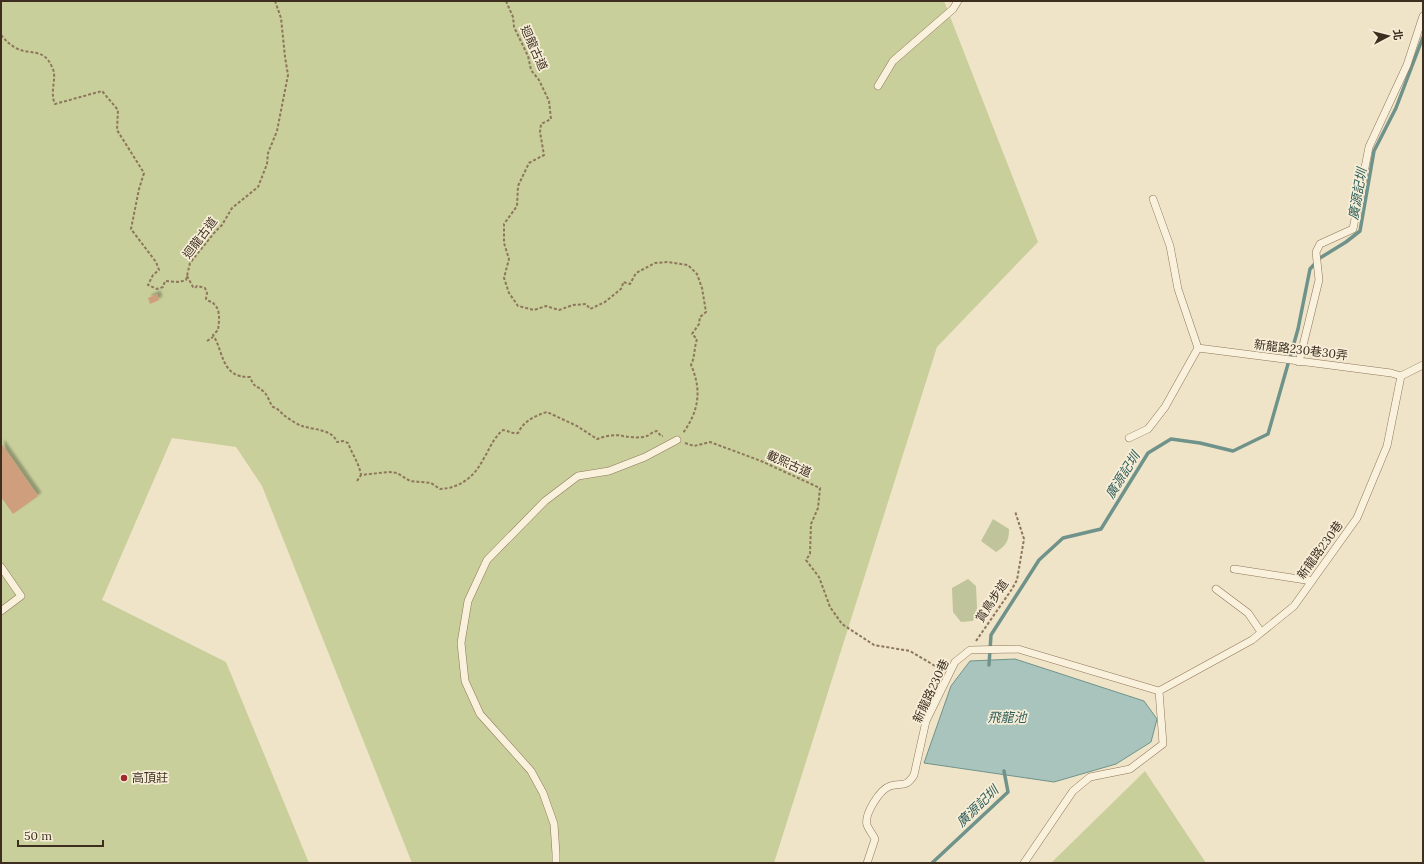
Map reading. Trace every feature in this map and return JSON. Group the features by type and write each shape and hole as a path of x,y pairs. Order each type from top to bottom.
{"lane":[{"path":"878,86 893,62 953,9 958,1"},
{"path":"1297,361 1319,280 1316,252 1320,244 1353,229 1369,147 1407,65 1423,16"},
{"path":"1129,438 1148,429 1165,407 1198,348 1178,289 1170,246 1153,199"},
{"name":"新龍路230巷30弄","path":"1198,348 1391,373 1401,376"},
{"path":"1401,376 1423,365"},
{"name":"新龍路230巷","path":"1159,692 1252,640 1294,606 1357,518 1387,446 1401,376"},
{"path":"556,863 554,824 543,793 531,771 480,714 465,681 461,643 468,601 487,560 545,501 578,476 609,471 645,457 677,440"},
{"path":"1,567 21,596 1,610"},
{"path":"1234,569 1312,581"},
{"path":"1216,589 1248,613 1261,632"},
{"path":"970,650 1018,649 1159,692 1163,744 1130,770 1090,777 1072,791 1024,863"},
{"name":"新龍路230巷","path":"867,863 875,839 867,825 874,799 882,790 891,786 903,785 910,782 914,775 926,721 954,662 970,650"}],"path":[{"name":"迴龍古道","path":"1,35 8,43 19,50 34,52 45,57 53,68 54,83 51,97 55,104 102,90 118,110 117,130 144,173 139,189 131,229 156,262 159,270 153,276 148,285 157,289 163,287 165,281 179,282 186,280 190,263 222,225 232,208 258,186 267,164 268,153 277,131 288,75 281,18 275,1"},
{"name":"迴龍古道","path":"506,1 513,17 514,27 528,56 532,70 539,80 548,101 551,119 541,124 540,132 544,154 529,163 518,186 517,206 504,224 504,243 509,259 504,278 509,293 518,306 534,310 546,306 558,310 586,304 590,309 606,302 622,288 623,282 630,284 636,273 655,263 667,262 688,265 697,274 706,312 700,317 699,324 692,334 697,339 691,366 697,382 696,408 690,423 677,440"},
{"path":"187,276 193,287 195,288 197,286 205,288 207,293 206,298 208,301 214,303 219,310 218,330 213,337 207,341"},
{"path":"213,337 216,339 215,342 223,362 227,367 242,378 250,377 255,387 263,390 267,395 273,407 301,426 315,428 335,437 337,442 344,441 348,443 360,469 361,475 357,482"},
{"path":"361,475 389,472 397,473 410,481 431,484 440,489 455,486 466,482 480,465 492,442 500,432 503,430 510,431 513,434 518,434 520,429 529,420 536,415 546,412 577,426 597,439 622,436 645,438 652,432 657,432 661,436 677,440"},
{"name":"載熙古道","path":"677,440 694,446 710,442 761,461 820,488 818,508 811,524 810,554 806,560 819,577 830,607 842,624 874,645 910,650 949,674"},
{"name":"賞鳥步道","path":"970,650 1012,589 1016,580 1024,538 1015,511"}],"green space":[{"path":"1,1 944,1 1038,242 937,347 774,863 412,863 262,486 236,447 172,438 102,600 226,662 309,863 1,863"},
{"path":"993,519 1009,529 1006,543 996,552 981,541"},
{"path":"968,579 976,586 977,608 973,621 961,622 953,612 952,588"},
{"path":"1145,771 1206,863 1051,863"}],"water":[{"name":"飛龍池","path":"1015,659 1144,701 1157,719 1151,742 1116,764 1054,782 924,763 951,686 970,661"}],"building":[{"path":"157,294 159,300 150,304 148,298"},
{"path":"1,443 38,496 13,514 1,497"}],"waterway":[{"name":"廣源記圳","path":"989,665 991,635 1039,560 1063,538 1101,529 1148,453 1171,439 1200,443 1233,451 1268,434 1298,329 1310,269 1320,258 1346,242 1360,231 1374,151 1396,108 1423,37"},
{"name":"廣源記圳","path":"932,863 1008,792 1004,771"}],"place":[{"name":"高頂莊","path":"124,778"}]}
